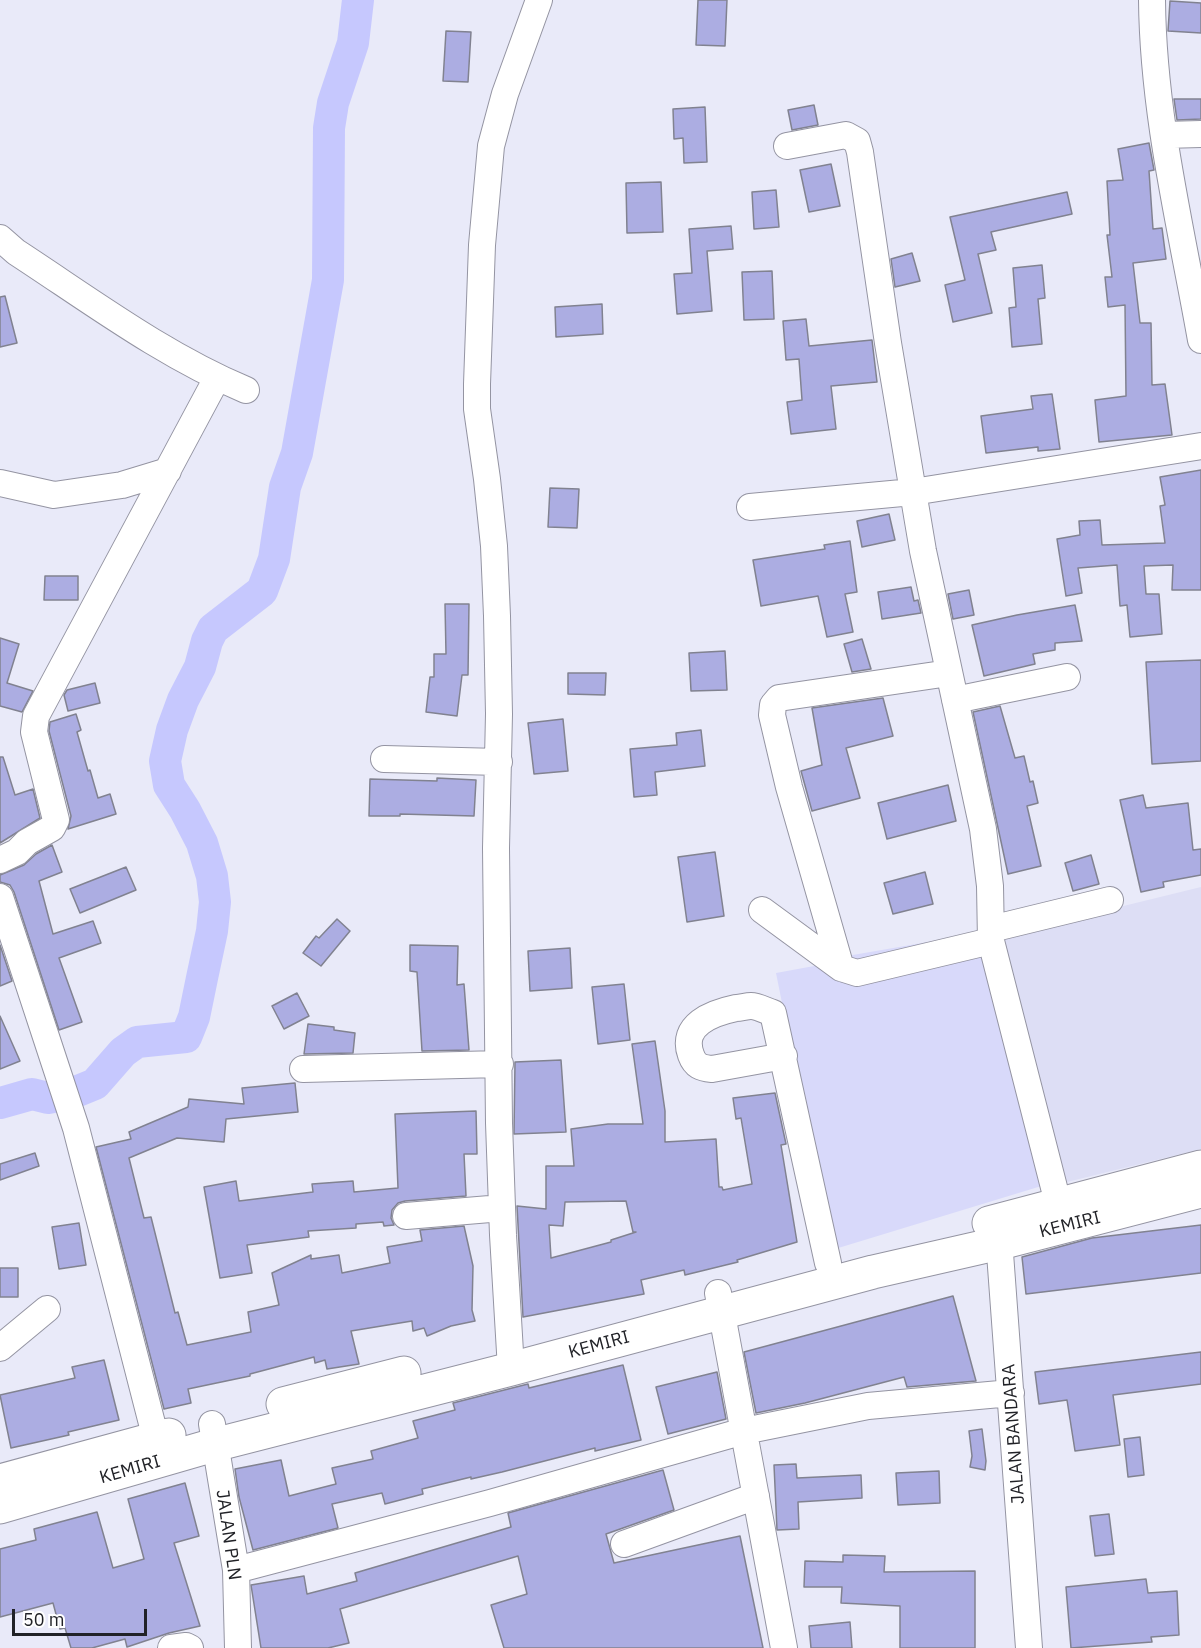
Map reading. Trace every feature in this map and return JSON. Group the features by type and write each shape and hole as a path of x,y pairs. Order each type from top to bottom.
{"highway":[{"name":"KEMIRI","path":"0,1507 213,1434 720,1303 873,1272 999,1232 1058,1203 1201,1167"},
{"name":"KEMIRI","path":"720,1303 828,1263 999,1232 1201,1191"},
{"name":"KEMIRI","path":"0,1480 156,1439 213,1434"}],"street":[{"path":"510,1359 502,1208 496,848 499,714 494,546 477,409 482,245 491,147 505,94 539,0"},
{"path":"1152,0 1155,69 1164,135 1191,233 1201,340"},
{"path":"1164,135 1201,134"},
{"path":"787,146 846,135 857,141 860,152 888,343 923,551 983,829 990,886 991,935 1058,1203"},
{"path":"0,238 16,252 119,321 217,378 246,390"},
{"path":"0,860 17,852 27,842 54,825 56,820 34,732 36,716 217,378"},
{"path":"750,507 913,492 1201,446"},
{"path":"0,483 54,495 122,484 168,471"},
{"path":"841,968 789,787 772,715 773,705 779,698 949,673"},
{"path":"955,700 1067,677"},
{"path":"384,759 498,762"},
{"path":"762,910 841,968 857,973 1110,900"},
{"path":"3,913 76,1128 156,1439"},
{"path":"784,1056 828,1263"},
{"path":"303,1069 500,1064"},
{"path":"406,1216 502,1208"},
{"name":"JALAN BANDARA","path":"999,1232 1029,1648"},
{"path":"720,1303 784,1648"},
{"path":"0,1348 47,1310"},
{"path":"236,1570 479,1506 744,1431 868,1406 1011,1393"},
{"name":"JALAN PLN","path":"213,1434 236,1570 238,1648"},
{"path":"624,1544 756,1496"},
{"path":"171,1648 186,1646 190,1648"}],"shaded area":[{"path":"1201,887 1201,1149 1063,1183 1001,936"},
{"path":"980,933 1048,1184 835,1249 814,1162 776,973 836,962 847,956"}],"building":[{"path":"698,0 727,0 725,46 696,45"},
{"path":"1170,1 1201,3 1201,33 1168,31"},
{"path":"446,31 471,32 468,82 443,81"},
{"path":"1174,99 1201,99 1201,119 1177,120"},
{"path":"814,105 818,125 792,130 788,110"},
{"path":"705,107 707,162 684,163 683,138 674,139 673,109"},
{"path":"1149,143 1154,170 1149,171 1153,229 1162,228 1166,259 1133,263 1140,323 1151,323 1152,385 1165,384 1172,435 1099,442 1095,400 1126,396 1125,305 1108,307 1105,277 1112,277 1107,235 1110,235 1107,181 1123,180 1118,149"},
{"path":"831,164 840,206 809,212 800,170"},
{"path":"661,182 663,232 627,233 626,183"},
{"path":"776,190 779,227 754,229 752,192"},
{"path":"1067,192 1072,214 991,232 996,250 978,254 992,313 953,322 945,285 965,280 950,217"},
{"path":"731,226 733,249 707,251 712,311 677,314 674,274 692,273 689,229"},
{"path":"912,253 920,281 895,287 891,259"},
{"path":"1042,265 1045,298 1038,299 1042,344 1012,347 1009,308 1016,307 1013,268"},
{"path":"772,271 774,319 744,320 742,272"},
{"path":"5,296 17,343 0,347 0,297"},
{"path":"602,304 603,334 556,337 555,307"},
{"path":"806,319 809,346 872,340 877,382 831,386 836,429 791,434 787,402 802,400 799,359 786,360 783,321"},
{"path":"1052,394 1060,449 1038,451 1038,447 986,453 981,416 1033,409 1031,396"},
{"path":"1201,470 1201,590 1172,590 1173,565 1144,566 1146,594 1159,594 1162,634 1130,637 1127,605 1120,606 1117,565 1078,568 1082,593 1066,596 1057,539 1080,535 1079,521 1100,520 1102,545 1165,543 1160,506 1165,505 1160,477"},
{"path":"550,488 579,489 577,528 548,527"},
{"path":"889,514 895,540 862,547 857,521"},
{"path":"850,541 857,592 845,594 853,632 827,637 818,596 761,606 753,560 825,549 824,545"},
{"path":"45,576 78,576 78,600 44,600"},
{"path":"911,587 914,601 918,600 921,613 882,619 878,592"},
{"path":"969,590 974,615 953,619 948,594"},
{"path":"445,604 469,604 468,675 462,675 457,716 426,712 430,677 434,677 434,654 446,654"},
{"path":"1075,605 1082,641 1055,643 1055,650 1033,654 1035,664 984,676 972,625"},
{"path":"0,638 19,644 7,683 33,691 22,712 0,706"},
{"path":"862,639 871,669 852,672 844,644"},
{"path":"725,651 727,690 691,691 689,653"},
{"path":"1201,660 1201,761 1152,764 1146,662"},
{"path":"568,673 606,673 605,695 568,694"},
{"path":"95,683 100,703 68,711 64,695 67,690"},
{"path":"883,698 893,736 846,748 860,798 812,811 801,771 822,765 812,708"},
{"path":"1000,706 1015,758 1024,756 1030,782 1033,781 1038,803 1027,806 1041,866 1008,874 973,712"},
{"path":"76,714 81,730 77,732 98,798 110,794 116,814 68,829 71,816 49,731 50,722"},
{"path":"563,719 568,771 534,774 528,723"},
{"path":"701,730 705,766 655,772 657,795 634,797 630,749 677,745 676,733"},
{"path":"0,757 3,757 15,795 33,789 40,818 0,843"},
{"path":"437,778 476,780 474,816 400,814 400,816 369,816 370,779 437,781"},
{"path":"948,785 956,821 887,839 878,803"},
{"path":"1143,795 1146,808 1188,803 1193,850 1201,849 1201,875 1163,882 1164,887 1141,892 1120,800"},
{"path":"52,845 62,872 39,881 53,934 93,921 101,943 59,958 82,1022 59,1030 14,892 10,885 0,882 0,875 24,865 36,854"},
{"path":"715,852 724,916 687,922 678,857"},
{"path":"1091,855 1099,884 1073,891 1065,863"},
{"path":"126,867 136,890 80,913 70,889"},
{"path":"925,872 933,904 893,914 884,883"},
{"path":"337,919 350,931 321,966 303,953 316,936 319,938"},
{"path":"0,945 12,981 0,986"},
{"path":"410,945 458,946 457,985 464,984 469,1050 422,1051 417,972 410,971"},
{"path":"570,948 572,988 530,991 528,951"},
{"path":"624,984 630,1040 598,1044 592,987"},
{"path":"297,993 309,1016 284,1029 272,1006"},
{"path":"0,1016 20,1061 0,1069"},
{"path":"308,1024 334,1027 334,1030 355,1033 353,1053 304,1054"},
{"path":"655,1041 665,1111 665,1142 716,1139 719,1187 723,1190 752,1184 741,1118 736,1119 733,1098 775,1093 786,1144 781,1145 797,1242 737,1260 738,1262 685,1275 684,1270 641,1280 644,1294 523,1317 517,1206 546,1209 546,1166 574,1166 571,1129 608,1124 643,1124 632,1044","holes":["626,1201 633,1232 636,1232 611,1240 611,1242 551,1258 549,1225 563,1226 565,1202"]},
{"path":"561,1060 566,1132 514,1134 515,1062"},
{"path":"295,1083 298,1112 226,1119 224,1142 177,1138 129,1158 144,1218 151,1217 175,1313 178,1312 187,1345 251,1332 248,1312 279,1305 272,1273 311,1255 311,1259 339,1255 342,1273 390,1263 387,1247 422,1241 420,1230 464,1226 473,1266 472,1310 475,1321 451,1326 427,1336 424,1328 413,1331 412,1321 351,1331 359,1364 327,1369 325,1360 315,1363 314,1357 250,1374 250,1376 188,1389 191,1403 164,1409 96,1147 131,1139 129,1132 188,1107 189,1099 244,1104 242,1088"},
{"path":"476,1111 477,1154 464,1154 466,1196 398,1203 392,1210 391,1218 394,1225 384,1226 383,1222 356,1224 356,1228 308,1231 309,1237 247,1245 252,1273 220,1278 204,1187 236,1181 239,1201 313,1192 312,1184 353,1181 354,1192 398,1188 395,1114"},
{"path":"35,1153 39,1166 0,1180 0,1164"},
{"path":"79,1223 86,1265 59,1269 52,1227"},
{"path":"1201,1225 1201,1273 1026,1294 1022,1257 1092,1238"},
{"path":"0,1268 18,1268 18,1297 0,1297"},
{"path":"953,1296 976,1381 907,1387 904,1377 805,1403 756,1413 744,1352"},
{"path":"1201,1352 1201,1384 1113,1395 1120,1445 1075,1451 1067,1400 1039,1404 1035,1372"},
{"path":"104,1360 119,1420 68,1432 69,1435 11,1448 0,1395 75,1378 72,1367"},
{"path":"623,1365 641,1440 595,1451 595,1448 502,1472 422,1489 423,1494 385,1504 382,1493 332,1504 338,1528 253,1550 239,1497 235,1469 281,1460 289,1496 336,1484 332,1468 373,1459 371,1451 418,1438 413,1421 455,1410 453,1403 528,1384 529,1388"},
{"path":"717,1372 726,1419 668,1434 656,1387"},
{"path":"982,1429 985,1470 970,1467 972,1456 969,1431"},
{"path":"1140,1437 1144,1475 1128,1477 1124,1439"},
{"path":"796,1464 797,1478 861,1475 862,1498 798,1502 799,1529 777,1530 774,1465"},
{"path":"663,1470 674,1510 606,1534 614,1563 740,1536 763,1648 504,1648 491,1605 527,1594 518,1556 340,1609 349,1643 328,1648 261,1648 251,1585 304,1576 307,1594 357,1581 355,1573 511,1527 508,1513"},
{"path":"939,1471 940,1503 898,1505 896,1473"},
{"path":"185,1483 199,1536 174,1543 200,1626 169,1633 127,1647 125,1639 92,1648 71,1648 65,1628 60,1629 53,1603 0,1617 0,1549 36,1540 34,1529 97,1512 113,1568 144,1559 128,1499"},
{"path":"1109,1514 1114,1554 1095,1556 1090,1516"},
{"path":"843,1555 885,1556 884,1572 975,1571 975,1648 900,1648 900,1606 841,1603 842,1587 804,1587 805,1561 843,1562"},
{"path":"1146,1579 1148,1593 1177,1591 1179,1635 1151,1637 1152,1642 1071,1648 1066,1587"},
{"path":"850,1622 852,1648 811,1648 809,1626"}],"waterway":[{"path":"0,1103 32,1094 48,1098 73,1093 95,1084 123,1052 137,1042 186,1037 194,1017 212,931 215,902 212,876 202,843 169,785 165,761 172,730 183,700 200,667 213,629 262,591 274,559 285,487 297,453 328,280 329,128 333,103 353,43 358,0"}]}
